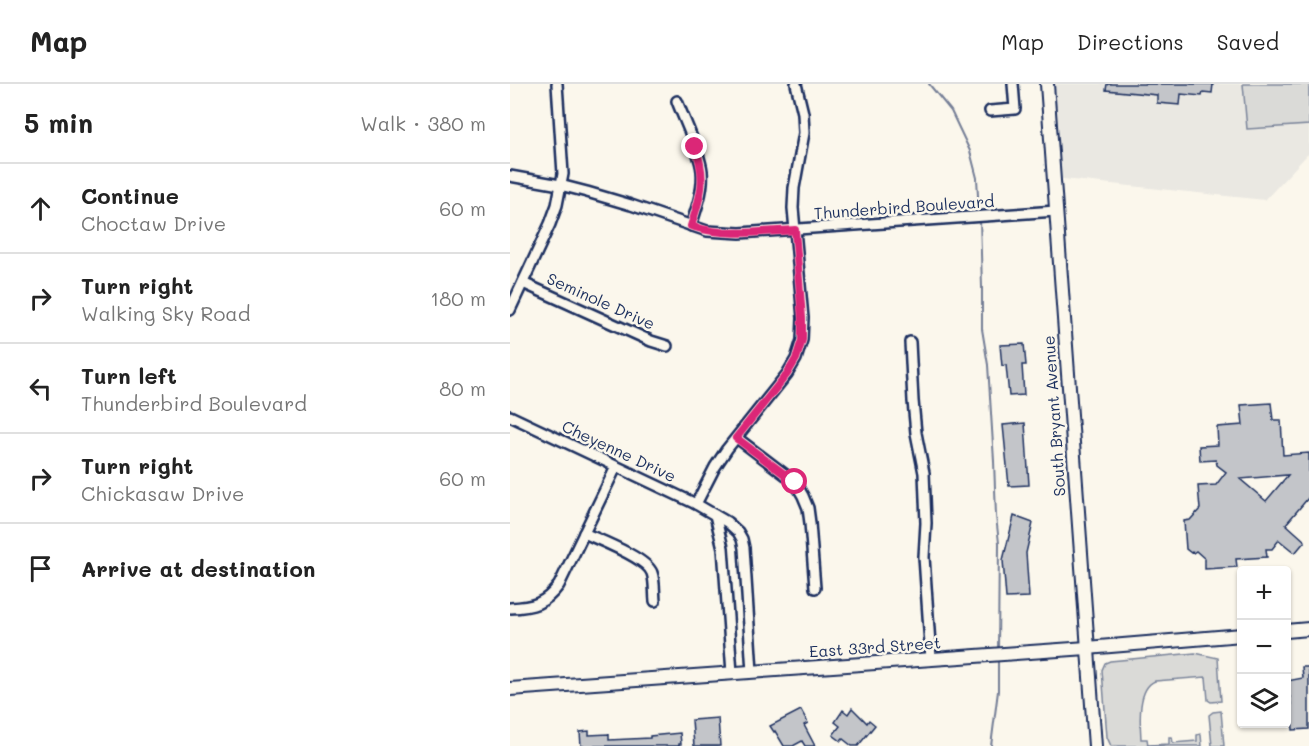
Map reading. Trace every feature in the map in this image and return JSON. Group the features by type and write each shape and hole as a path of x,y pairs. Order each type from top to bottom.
{"street":[{"path":"510,310 557,205 563,174 557,84"},
{"path":"696,504 727,449 787,374 796,359 802,340 793,208 794,188 804,133 803,113 796,84"},
{"path":"990,111 1015,110 1013,84"},
{"name":"South Bryant Avenue","path":"1047,84 1095,746"},
{"path":"677,101 702,170 700,192 691,226"},
{"name":"Thunderbird Boulevard","path":"510,176 560,185 631,205 707,231 721,233 795,230 1056,211"},
{"name":"Seminole Drive","path":"523,283 651,341 667,346"},
{"path":"910,342 916,433 924,473 926,523 924,557 932,659"},
{"name":"Cheyenne Drive","path":"510,416 696,504 733,526 742,539 752,672"},
{"path":"736,438 795,482 803,496 809,515 815,588"},
{"path":"510,608 536,605 549,597 559,585 616,467"},
{"path":"715,515 723,548 732,673"},
{"path":"584,533 634,556 648,566 652,572 655,601"},
{"path":"1291,631 1309,629"},
{"name":"East 33rd Street","path":"510,689 1237,635"}],"shaded area":[{"path":"1047,84 1309,84 1309,154 1265,200 1054,178"},
{"path":"1243,84 1309,84 1309,125 1247,129"},
{"path":"1195,653 1218,658 1221,701 1208,700 1206,677 1155,681 1149,685 1142,698 1141,739 1147,739 1148,745 1169,744 1169,737 1172,737 1173,743 1197,741 1197,735 1200,734 1202,746 1111,746 1107,737 1102,670 1105,663"},
{"path":"1221,711 1224,746 1212,746 1209,715"}],"building":[{"path":"1107,84 1213,84 1212,93 1203,92 1202,96 1181,94 1180,105 1157,103 1157,95 1106,90"},
{"path":"1024,344 1026,365 1022,365 1024,395 1009,396 1006,365 1002,366 1000,345"},
{"path":"1271,403 1273,420 1281,420 1283,455 1309,453 1309,497 1286,524 1305,541 1295,553 1279,540 1272,549 1266,549 1267,557 1236,559 1237,567 1205,569 1205,559 1196,551 1191,553 1186,549 1184,521 1190,520 1200,509 1198,486 1216,485 1226,472 1217,465 1216,460 1200,461 1199,446 1218,445 1217,427 1243,425 1241,405","holes":["1288,475 1266,501 1240,479"]},
{"path":"1025,423 1029,485 1009,486 1003,425"},
{"path":"1014,516 1033,523 1026,553 1029,597 1006,598 1003,560"},
{"path":"1302,667 1309,667 1309,729 1293,730 1291,680 1303,678"},
{"path":"852,708 867,723 869,720 875,725 858,746 852,746 833,735 840,726 835,722 843,710 848,714"},
{"path":"801,710 808,723 804,725 815,746 805,746 802,741 793,746 784,746 770,726"},
{"path":"718,718 720,746 694,746 692,720"},
{"path":"589,731 589,735 609,734 609,740 650,738 650,736 680,733 681,744 679,746 581,746 580,732"}],"waterway":[{"path":"929,84 951,111 970,151 977,178 979,214"},
{"path":"980,219 982,329 988,365 999,543 998,651"},
{"path":"991,746 998,691 998,659"}],"route":[{"path":"695,147 702,170 702,182 691,226 721,233 795,230 802,340 796,359 787,374 736,438 795,482"}]}
